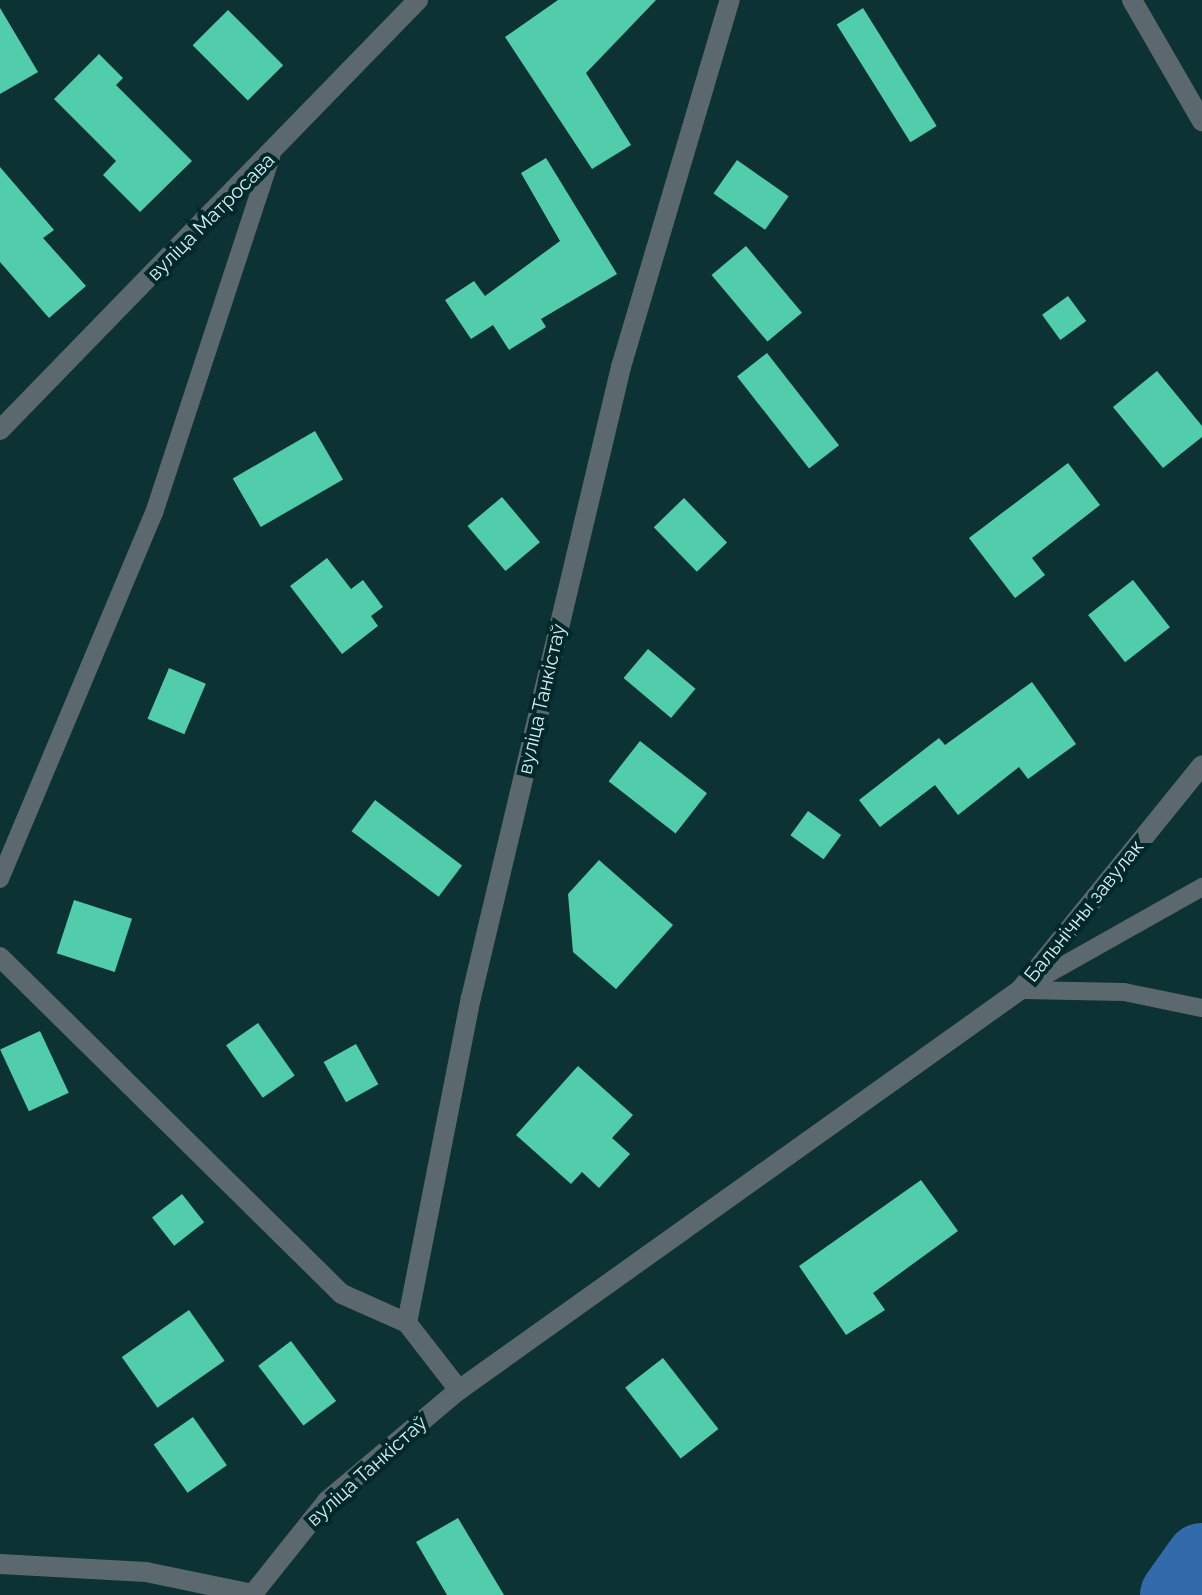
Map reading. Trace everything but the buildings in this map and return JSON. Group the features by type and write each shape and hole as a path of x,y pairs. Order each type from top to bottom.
{"street":[{"name":"вуліца Матросава","path":"0,430 271,157 418,0"},
{"name":"вуліца Танкістаў","path":"407,1323 471,998 621,367 730,0"},
{"path":"1132,0 1202,121"},
{"name":"Бальнічны завулак","path":"1020,990 1202,765"},
{"path":"0,957 342,1294 407,1323 459,1390"},
{"name":"вуліца Танкістаў","path":"252,1594 327,1501 459,1390 1020,990"},
{"path":"0,1564 146,1572 252,1594"}],"lane":[{"path":"0,879 154,513 271,157"},
{"path":"1020,990 1202,887"},
{"name":"Бальнічны завулак","path":"1020,990 1124,992 1202,1008"}],"waterway":[{"path":"1177,1595 1202,1560"}]}
